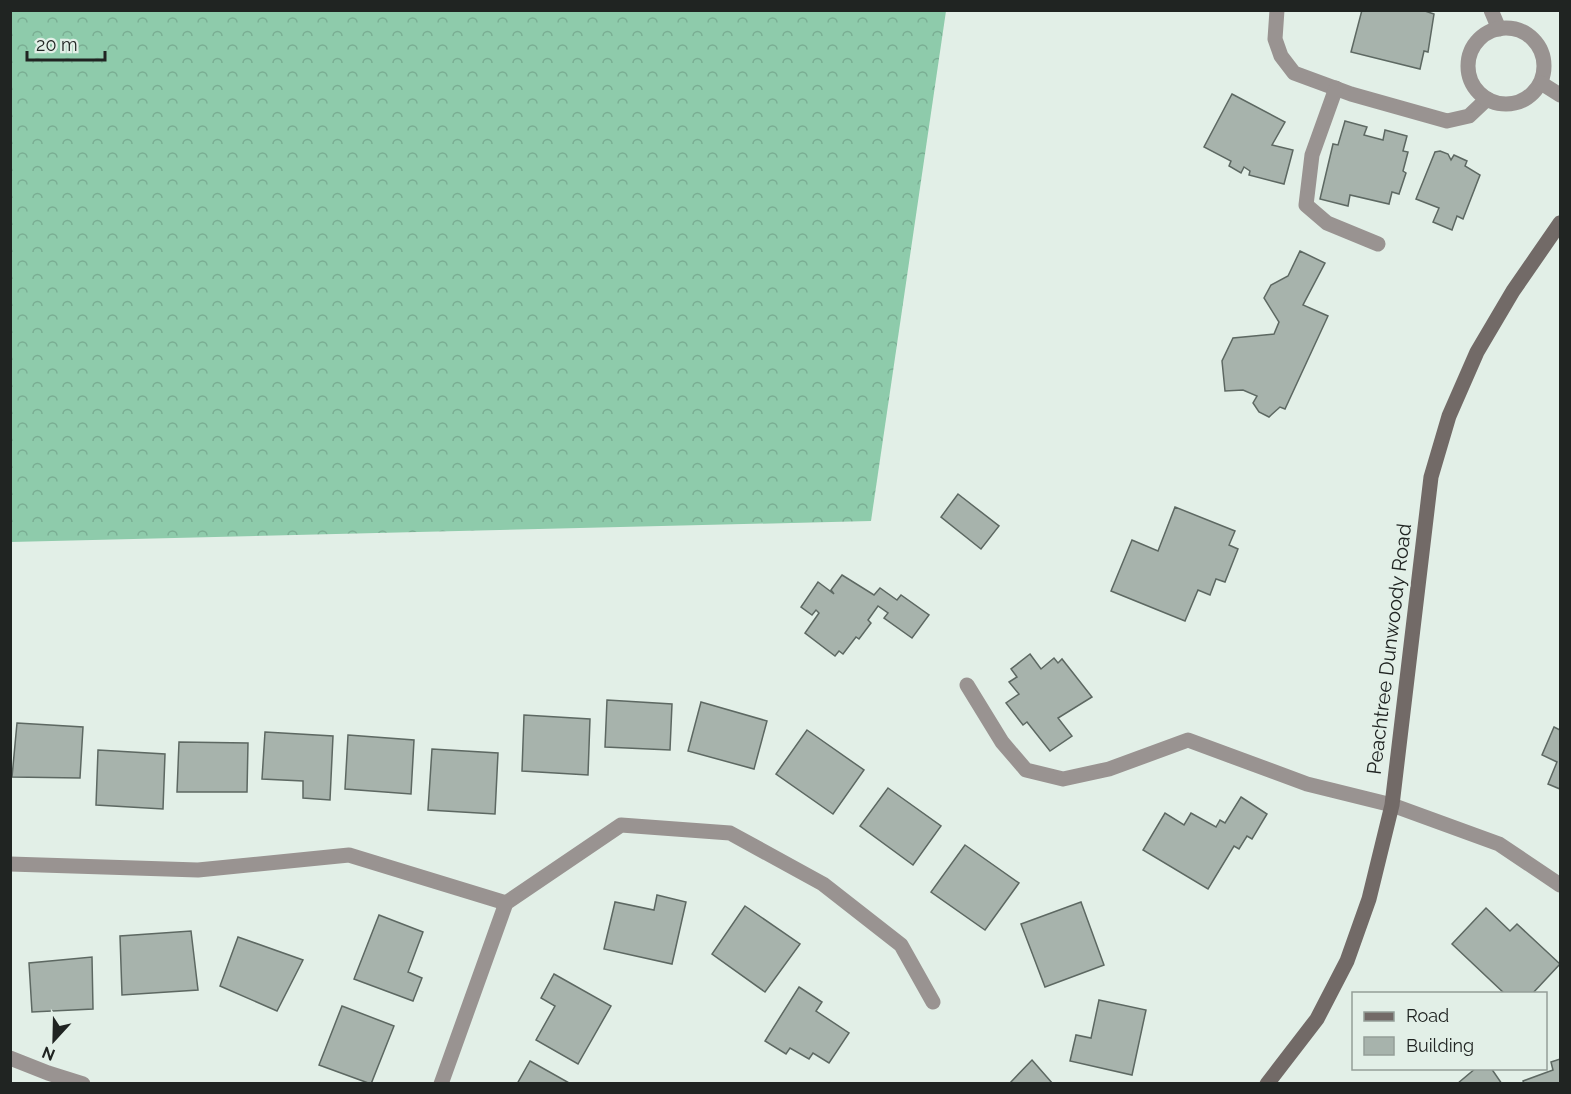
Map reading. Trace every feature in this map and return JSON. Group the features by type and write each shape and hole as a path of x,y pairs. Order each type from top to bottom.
{"main road":[{"name":"Peachtree Dunwoody Road","path":"1267,1083 1317,1019 1347,961 1369,899 1392,805 1431,477 1446,427 1477,352 1513,291 1560,223"}],"street":[{"path":"1277,10 1275,39 1281,56 1293,73 1447,121 1469,116 1487,99"},
{"path":"1491,10 1499,29"},
{"path":"1509,28 1523,32 1530,36 1541,49 1545,64 1541,83 1530,97 1518,103 1508,105 1487,99 1472,84 1467,68 1469,56 1478,40 1487,32 1509,28"},
{"path":"1541,83 1560,95"},
{"path":"1336,88 1312,155 1306,205 1327,223 1378,244"},
{"path":"967,685 1002,742 1026,770 1063,779 1109,769 1188,740 1307,784 1392,805 1498,844 1560,885"},
{"path":"441,1083 506,903 621,825 729,833 823,884 901,945 933,1002"},
{"path":"10,864 198,870 349,855 506,903"},
{"path":"10,1058 83,1083"}],"green space":[{"path":"10,11 946,11 871,521 11,542"}],"building":[{"path":"1362,10 1422,10 1434,14 1428,52 1424,51 1420,69 1351,52"},
{"path":"1232,94 1285,122 1272,145 1293,150 1284,184 1249,175 1250,171 1244,167 1241,173 1229,166 1231,161 1204,147"},
{"path":"1345,121 1367,127 1364,135 1383,140 1385,130 1407,136 1403,151 1408,152 1403,171 1406,173 1399,194 1392,192 1389,204 1350,195 1348,206 1320,199 1333,144 1338,145"},
{"path":"1435,152 1448,154 1451,160 1454,155 1467,161 1465,166 1480,175 1463,219 1457,216 1452,230 1433,222 1439,208 1416,199"},
{"path":"1300,251 1325,263 1303,305 1328,316 1285,409 1280,407 1269,417 1259,412 1253,403 1257,396 1243,390 1225,391 1222,361 1233,338 1274,334 1279,322 1264,298 1271,285 1288,276"},
{"path":"958,494 999,526 981,549 941,517"},
{"path":"1175,507 1235,531 1229,545 1238,549 1225,582 1216,579 1210,595 1198,590 1185,621 1111,591 1132,540 1158,551"},
{"path":"842,575 874,595 880,588 897,600 901,595 929,615 912,638 884,618 888,613 878,606 868,620 871,623 859,639 856,637 843,654 839,651 835,656 805,633 819,613 816,610 812,615 801,607 818,582 834,594 831,590"},
{"path":"1030,654 1041,669 1054,658 1058,663 1062,659 1092,697 1058,718 1072,736 1050,751 1027,722 1023,725 1006,703 1019,694 1009,682 1017,677 1011,669"},
{"path":"607,700 672,704 670,750 605,747"},
{"path":"701,702 767,721 754,769 688,751"},
{"path":"524,715 590,719 588,775 522,771"},
{"path":"17,723 83,727 80,778 12,777"},
{"path":"1554,727 1560,730 1560,789 1548,784 1557,762 1542,755"},
{"path":"807,730 864,770 833,814 776,774"},
{"path":"265,732 333,736 330,800 303,798 303,781 262,779"},
{"path":"348,735 414,740 411,794 345,789"},
{"path":"179,742 248,743 247,792 177,792"},
{"path":"432,749 498,753 495,814 428,810"},
{"path":"98,750 165,754 163,809 96,805"},
{"path":"888,788 941,826 913,865 860,826"},
{"path":"1241,797 1267,814 1252,839 1247,836 1239,849 1234,846 1208,889 1143,850 1165,813 1184,825 1191,813 1216,827 1220,820 1225,823"},
{"path":"965,845 1019,883 985,930 931,892"},
{"path":"657,895 686,902 672,964 604,949 615,902 654,910"},
{"path":"1081,902 1104,965 1045,987 1021,924"},
{"path":"745,906 800,944 765,992 712,954"},
{"path":"1486,908 1510,931 1517,924 1560,964 1534,992 1503,992 1452,944"},
{"path":"379,915 423,932 408,972 422,978 413,1001 354,979"},
{"path":"191,931 198,990 122,995 120,936"},
{"path":"238,937 303,960 277,1011 220,986"},
{"path":"92,957 93,1009 32,1012 29,963"},
{"path":"554,974 611,1006 578,1064 536,1040 555,1006 541,998"},
{"path":"799,987 822,1002 816,1011 849,1033 829,1063 813,1053 809,1059 790,1048 786,1054 765,1041"},
{"path":"1099,1000 1146,1010 1132,1075 1070,1061 1076,1035 1091,1038"},
{"path":"342,1006 394,1026 371,1084 319,1065"},
{"path":"1560,1059 1560,1084 1524,1084 1523,1081 1553,1070 1551,1062"},
{"path":"1032,1060 1053,1084 1009,1084"},
{"path":"530,1061 571,1084 517,1084"},
{"path":"1474,1070 1492,1070 1502,1084 1457,1084"}]}
